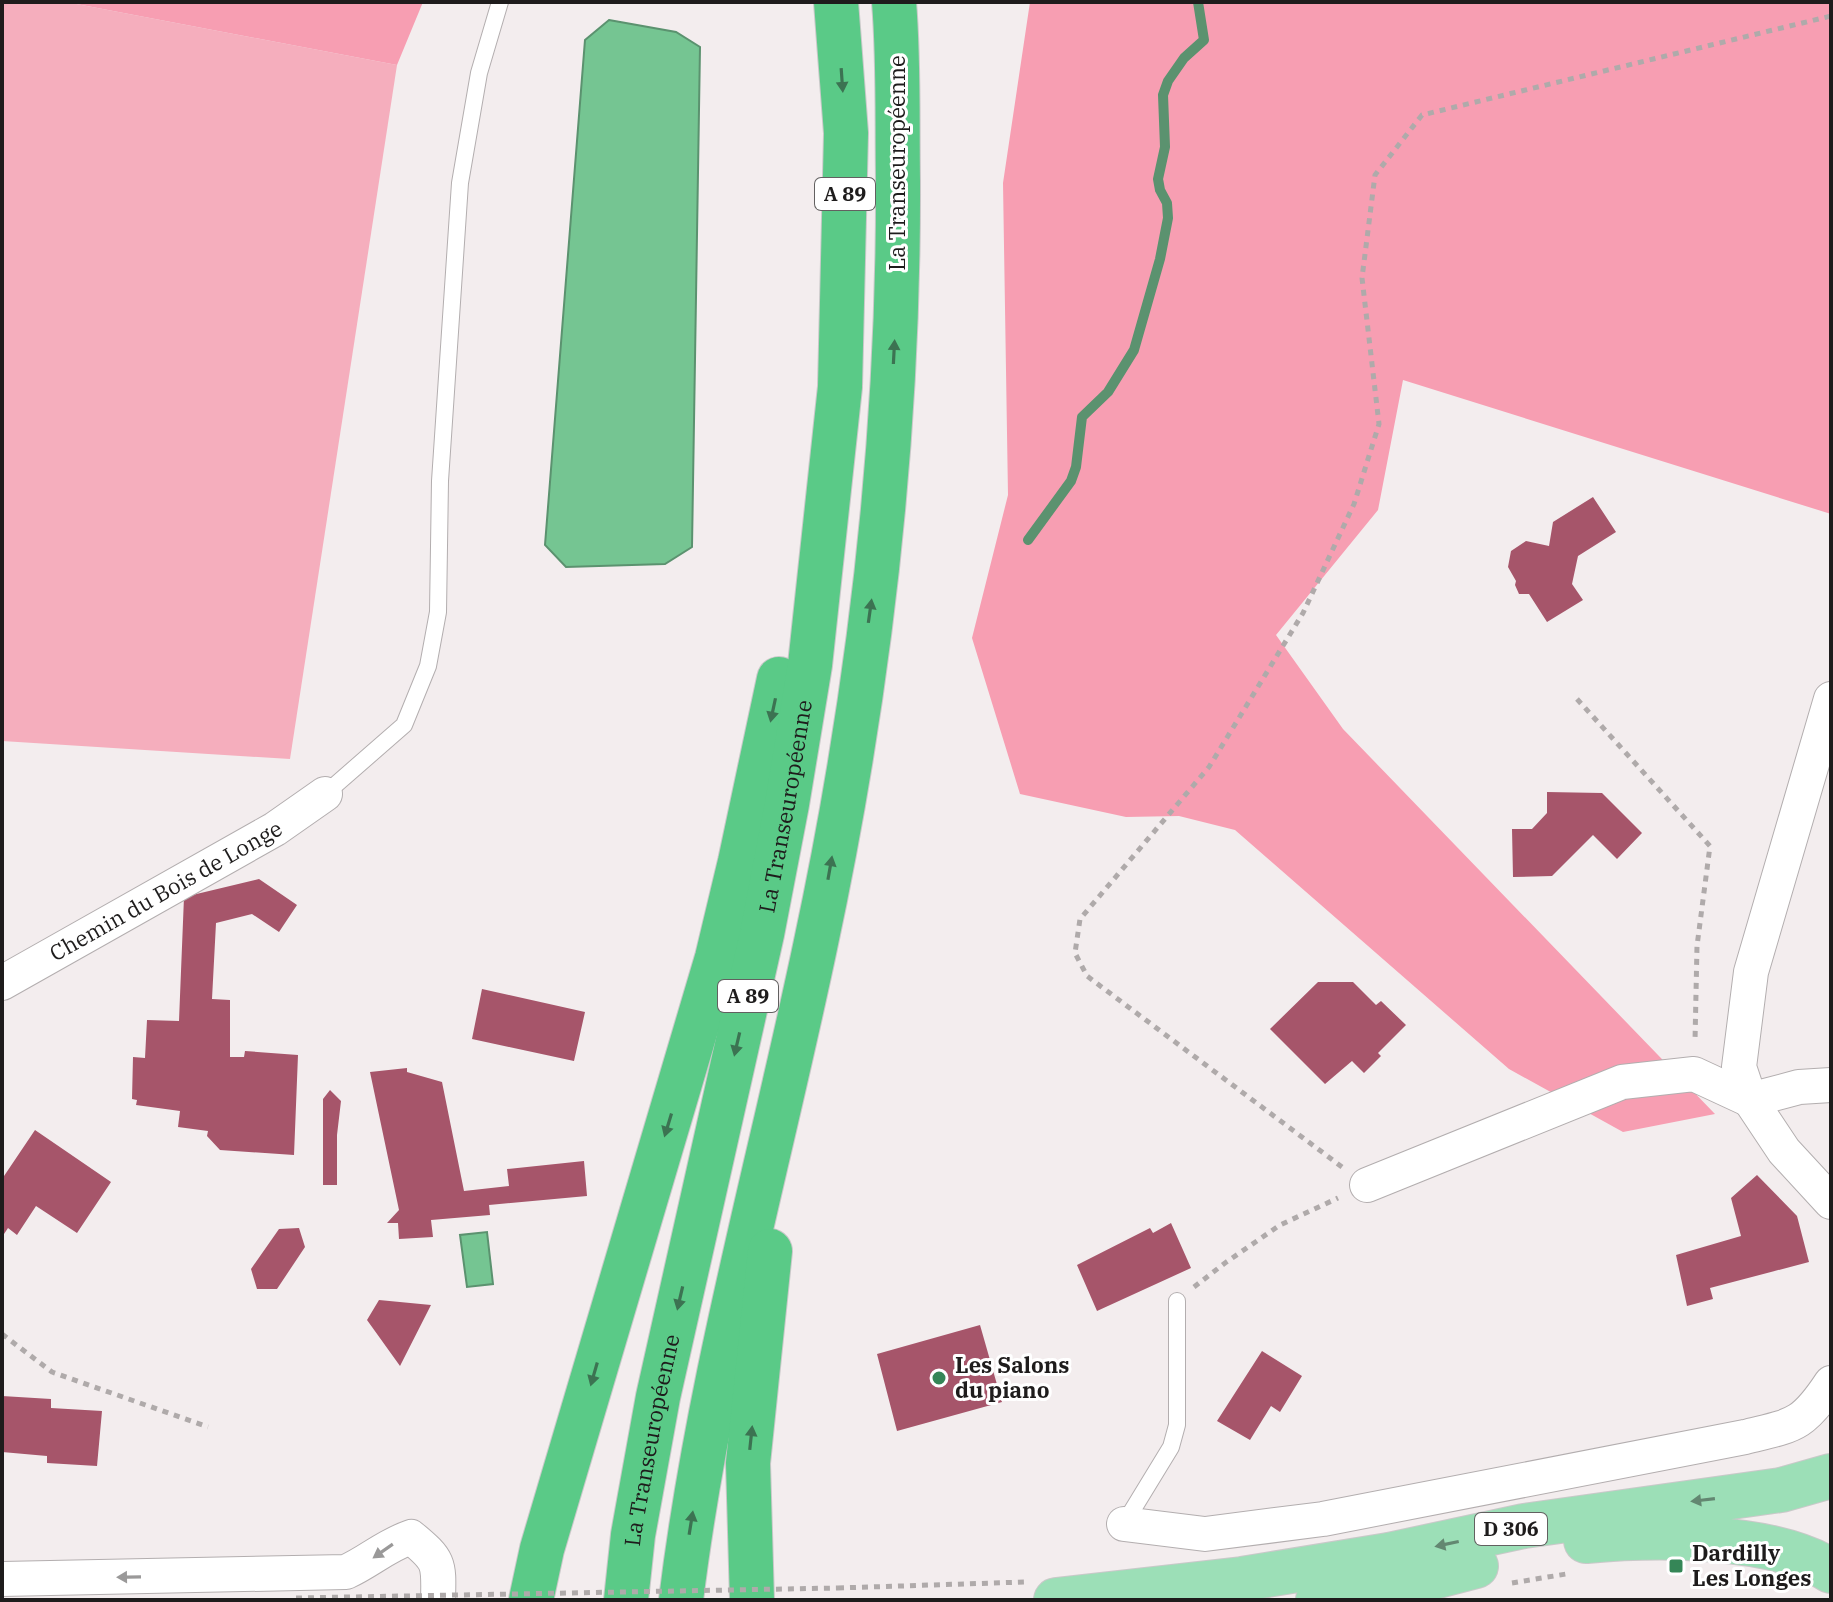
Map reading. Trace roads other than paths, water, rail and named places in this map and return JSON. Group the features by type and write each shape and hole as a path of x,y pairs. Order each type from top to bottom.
{"highway":[{"name":"La Transeuropéenne","path":"626,1600 633,1535 658,1397 762,934 810,665 840,387 846,133 836,2"},
{"name":"La Transeuropéenne","path":"681,1600 690,1524 714,1390 816,944 853,744 880,538 892,401 898,266 897,41 894,2"},
{"path":"531,1600 542,1549 717,958 840,387"},
{"path":"752,1600 748,1463 773,1222 816,944"}],"main road":[{"name":"D 306","path":"1056,1600 1242,1579 1403,1553 1524,1526 1781,1490 1831,1476"},
{"name":"D 306","path":"1318,1600 1403,1585 1564,1544 1623,1538 1726,1541 1801,1556 1831,1571"}],"street":[{"path":"1831,699 1751,972 1739,1067 1750,1100 1784,1151 1831,1202"},
{"name":"Chemin du Bois de Longe","path":"2,983 275,829 325,794"},
{"path":"1367,1185 1622,1082 1694,1074 1750,1100 1799,1087 1831,1085"},
{"path":"1124,1524 1205,1534 1323,1519 1729,1440 1789,1427 1814,1409 1831,1383"},
{"path":"2,1579 346,1572 367,1563 387,1546 411,1537 428,1551 439,1567 438,1600"}],"lane":[{"path":"325,794 404,725 428,666 438,612 440,481 460,183 479,73 500,2"},
{"path":"1124,1524 1171,1447 1177,1425 1177,1301"}],"waterway":[{"path":"1028,540 1071,481 1076,467 1082,417 1108,392 1134,350 1160,259 1168,218 1167,203 1158,179 1165,147 1163,95 1168,81 1184,58 1204,40 1198,2"}],"place":[{"name":"Les Salons du piano","path":"939,1378"},
{"name":"Dardilly Les Longes","path":"1676,1566"}]}
